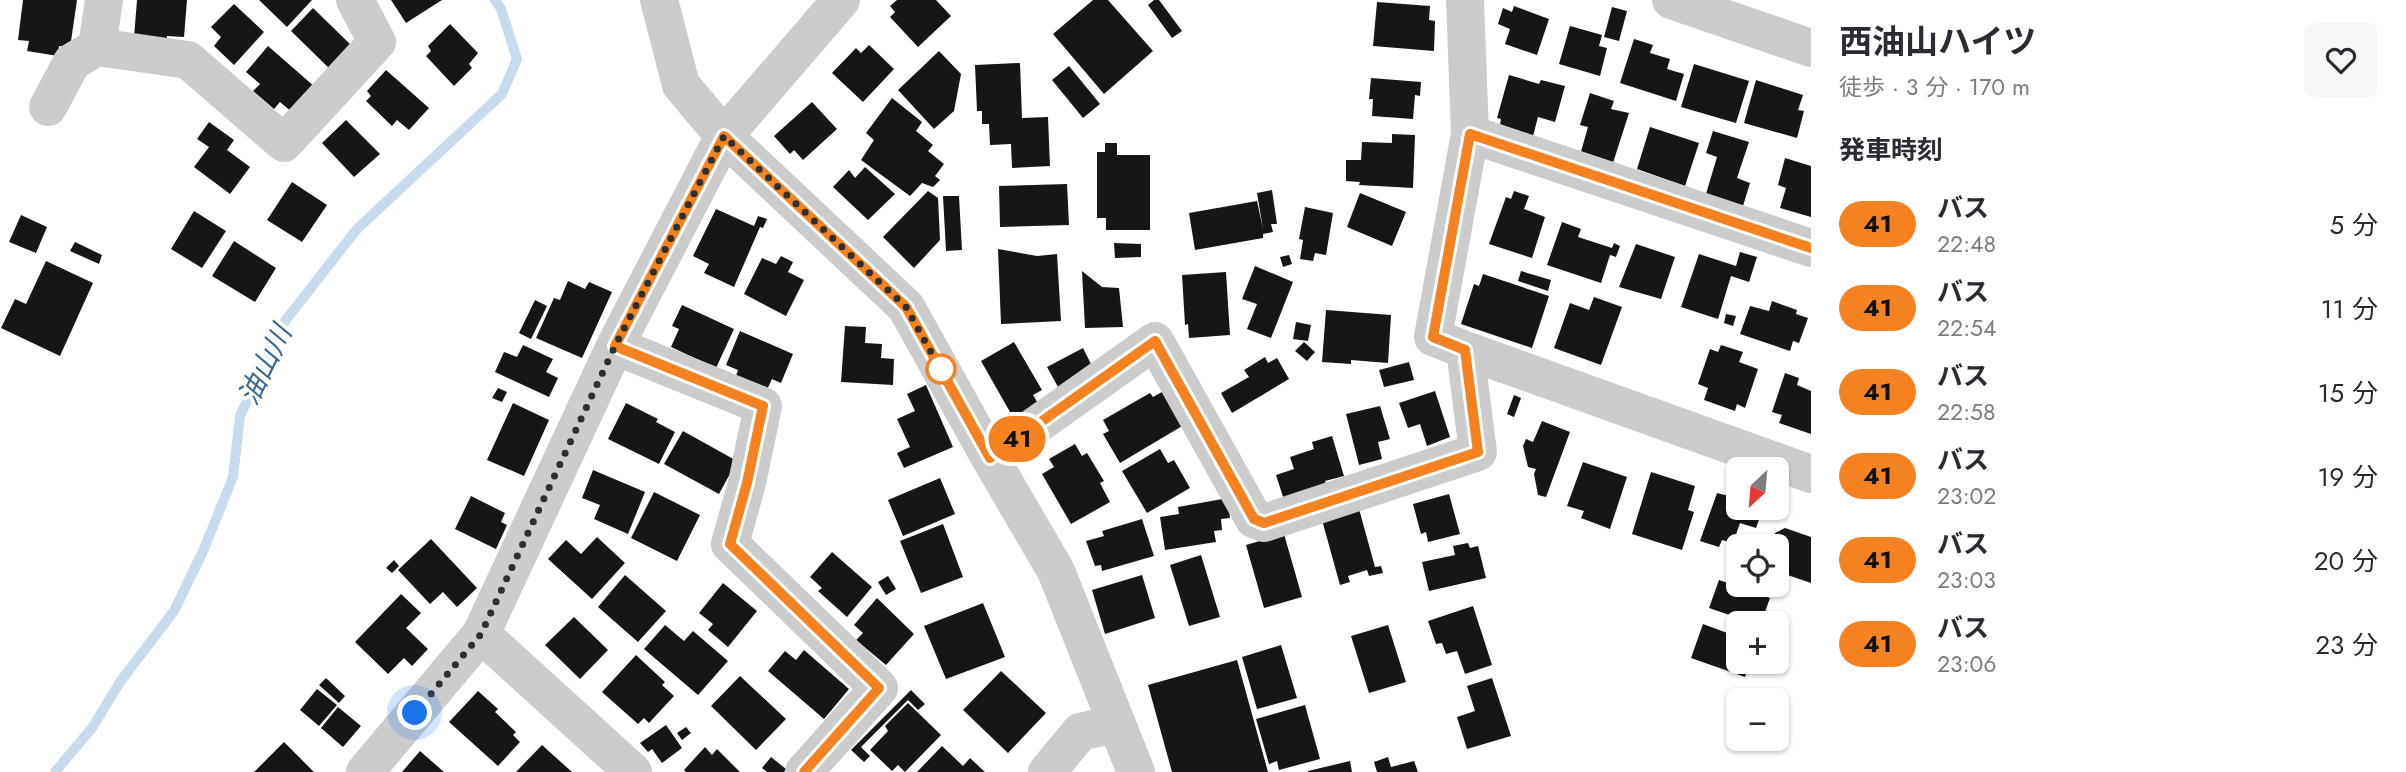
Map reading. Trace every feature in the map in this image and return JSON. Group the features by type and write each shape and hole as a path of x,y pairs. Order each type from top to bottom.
{"street":[{"path":"97,47 104,0"},
{"path":"48,107 72,62 97,47 188,60 284,143 377,42 355,0"},
{"path":"659,0 681,85 724,136 906,307 1056,571 1136,772"},
{"path":"365,772 481,634 615,346 724,136 841,0"},
{"path":"1465,0 1470,134 1433,337 1811,474"},
{"path":"1671,0 1811,48"},
{"path":"1470,134 1811,248"},
{"path":"990,458 1155,341 1254,519 1264,523 1478,452 1465,350"},
{"path":"615,346 763,406 747,483 730,544 879,688 804,772"},
{"path":"481,634 633,772"},
{"path":"1047,772 1080,733 1115,724"}],"building":[{"path":"23,0 77,0 70,48 59,46 58,56 27,51 29,41 18,40"},
{"path":"137,0 187,0 184,37 167,36 167,42 134,37"},
{"path":"259,0 312,0 287,27"},
{"path":"391,0 442,0 406,23"},
{"path":"897,0 936,0 951,16 918,47 890,17 895,12 890,6"},
{"path":"1093,0 1108,0 1153,51 1104,94 1053,34"},
{"path":"1159,0 1182,31 1172,38 1148,5"},
{"path":"1377,2 1430,6 1429,20 1435,21 1434,51 1373,46"},
{"path":"234,4 264,32 234,65 214,46 221,37 211,27"},
{"path":"1514,6 1549,19 1537,55 1505,44 1510,29 1498,24 1503,8 1512,12"},
{"path":"1612,7 1627,11 1619,41 1604,37"},
{"path":"313,8 354,48 332,71 291,31"},
{"path":"450,24 478,53 469,64 472,68 454,86 426,56 431,51 428,46"},
{"path":"1570,26 1602,35 1599,46 1607,48 1600,76 1559,64"},
{"path":"1634,39 1653,45 1650,53 1670,59 1667,69 1684,74 1676,101 1620,83"},
{"path":"869,45 894,69 863,102 832,73 856,48 861,53"},
{"path":"268,46 315,87 293,113 280,102 274,109 253,91 260,84 246,72"},
{"path":"939,51 961,74 954,111 934,129 898,90"},
{"path":"1020,63 1022,118 1048,117 1050,166 1012,168 1011,144 990,145 989,124 982,124 982,111 977,111 975,65"},
{"path":"1694,64 1749,81 1736,123 1681,107"},
{"path":"1069,66 1100,104 1083,118 1052,80"},
{"path":"386,70 429,108 409,130 397,120 392,126 366,101 371,96 367,91"},
{"path":"1509,75 1539,84 1541,80 1565,86 1555,122 1538,117 1532,140 1499,131 1501,119 1497,118"},
{"path":"1371,78 1421,82 1420,96 1415,95 1413,119 1372,116 1373,99 1369,99"},
{"path":"1756,80 1803,95 1798,110 1804,111 1797,138 1744,123"},
{"path":"1590,93 1614,101 1611,109 1629,113 1612,166 1580,155 1588,127 1580,125"},
{"path":"892,98 922,122 916,131 933,145 928,151 944,164 935,176 940,180 933,187 922,183 910,196 861,160 874,140 866,133"},
{"path":"812,102 837,129 803,160 794,150 790,154 774,136"},
{"path":"346,120 380,154 354,177 322,143"},
{"path":"209,122 234,140 227,150 250,167 230,194 194,167 209,147 197,139"},
{"path":"1650,127 1699,143 1685,186 1637,169"},
{"path":"1713,131 1749,142 1737,178 1750,183 1743,206 1706,194 1717,157 1706,153"},
{"path":"1392,134 1415,135 1413,188 1359,185 1360,182 1346,181 1346,160 1361,160 1362,142 1392,143"},
{"path":"1105,143 1117,143 1117,155 1150,155 1150,230 1106,230 1106,218 1097,218 1097,152 1105,152"},
{"path":"1785,158 1811,166 1811,217 1780,208 1786,188 1778,185"},
{"path":"865,167 895,194 868,220 833,187 849,170 855,178"},
{"path":"292,182 327,205 302,242 267,220"},
{"path":"1067,184 1069,225 1000,227 999,186"},
{"path":"1272,190 1277,224 1271,224 1273,232 1263,234 1263,238 1195,250 1189,213 1257,201 1263,229 1257,193"},
{"path":"928,191 938,198 940,240 914,268 883,237"},
{"path":"1514,191 1529,196 1524,209 1545,217 1532,258 1489,244 1506,197 1511,199"},
{"path":"1360,193 1406,212 1392,246 1347,227"},
{"path":"943,196 959,196 962,250 946,251"},
{"path":"1305,207 1333,213 1326,255 1315,253 1313,261 1300,259 1303,240 1299,239"},
{"path":"716,209 754,226 758,216 767,219 763,228 760,227 734,287 704,273 709,264 693,256"},
{"path":"194,211 226,231 202,268 171,249"},
{"path":"21,215 47,227 36,253 9,242"},
{"path":"1562,222 1581,229 1578,237 1612,248 1614,243 1620,246 1616,257 1610,255 1601,283 1547,265"},
{"path":"234,241 276,268 255,302 212,276"},
{"path":"75,242 102,255 99,264 70,251"},
{"path":"1114,243 1141,244 1141,257 1115,258"},
{"path":"1636,244 1675,257 1661,299 1619,287"},
{"path":"998,249 1037,256 1057,254 1061,321 1001,324"},
{"path":"1740,252 1757,257 1749,282 1731,276 1718,319 1681,307 1699,254 1736,266"},
{"path":"1289,255 1292,264 1283,267 1280,257"},
{"path":"781,256 793,262 788,272 804,280 786,316 744,294 762,258 776,264"},
{"path":"46,261 93,283 60,356 1,328 15,299 26,304"},
{"path":"1255,266 1293,282 1271,338 1247,329 1257,304 1242,299"},
{"path":"1082,271 1102,287 1119,288 1123,327 1085,328"},
{"path":"1521,271 1551,280 1548,291 1518,281"},
{"path":"1226,272 1230,335 1189,338 1188,324 1185,325 1182,275"},
{"path":"1483,274 1549,296 1532,348 1461,324 1474,284 1479,286"},
{"path":"568,281 585,289 589,282 612,292 582,358 536,338 554,298 560,300"},
{"path":"1594,297 1622,307 1601,365 1554,348 1570,303 1589,310"},
{"path":"535,300 547,306 531,339 519,333"},
{"path":"1772,301 1797,310 1796,314 1808,318 1799,343 1793,341 1790,351 1740,334 1750,306 1769,311"},
{"path":"682,305 734,329 716,368 671,347 679,329 672,326"},
{"path":"1326,310 1391,315 1388,363 1351,360 1351,364 1322,362"},
{"path":"1726,314 1736,316 1733,326 1724,323"},
{"path":"1296,322 1311,325 1308,341 1293,339"},
{"path":"845,326 866,327 865,343 882,344 881,358 894,359 893,385 841,382"},
{"path":"740,331 793,354 781,383 772,379 766,392 735,379 738,370 726,365"},
{"path":"1014,342 1042,390 1033,395 1039,405 1014,419 981,361"},
{"path":"1304,342 1315,352 1307,361 1295,351"},
{"path":"523,345 553,359 546,372 558,378 549,397 495,372 504,352 517,357"},
{"path":"1721,345 1743,352 1739,362 1758,369 1745,408 1737,404 1735,411 1704,400 1708,388 1698,384 1710,349 1718,352"},
{"path":"1083,348 1093,368 1058,387 1047,367"},
{"path":"1265,357 1268,363 1277,358 1289,379 1232,413 1221,393 1249,377 1244,370"},
{"path":"1409,362 1414,380 1384,387 1379,370"},
{"path":"1785,373 1799,378 1797,385 1811,391 1811,434 1779,423 1782,415 1772,412"},
{"path":"926,385 953,447 904,468 897,453 910,447 897,419 915,411 907,394"},
{"path":"498,388 507,392 502,402 492,398"},
{"path":"1169,388 1189,422 1120,463 1103,434 1109,431 1103,420 1150,393 1153,397"},
{"path":"1435,391 1450,437 1427,446 1420,424 1408,428 1399,403"},
{"path":"1514,395 1521,398 1514,417 1507,414"},
{"path":"513,403 549,420 524,476 487,460"},
{"path":"626,403 658,419 656,422 675,432 659,464 608,439"},
{"path":"1380,406 1390,439 1378,442 1382,459 1359,465 1346,414"},
{"path":"1542,421 1570,432 1546,497 1538,495 1534,474 1536,469 1528,467 1523,446 1526,439 1533,442"},
{"path":"683,431 737,461 719,494 664,464"},
{"path":"1332,436 1344,476 1325,481 1327,487 1284,500 1276,475 1294,469 1290,457 1314,449 1312,442"},
{"path":"1075,444 1082,456 1087,453 1104,481 1100,483 1110,502 1071,524 1042,474 1054,467 1049,459"},
{"path":"1160,449 1168,463 1174,460 1190,488 1147,513 1122,471"},
{"path":"1583,462 1627,477 1610,529 1581,518 1584,511 1567,506"},
{"path":"593,470 645,492 628,534 594,519 600,505 582,498"},
{"path":"1651,472 1695,486 1688,510 1694,512 1682,550 1632,534"},
{"path":"940,478 955,514 903,536 888,500"},
{"path":"654,492 700,515 677,561 631,538"},
{"path":"1717,493 1726,495 1726,520 1759,520 1756,528 1740,523 1736,534 1726,534 1726,541 1722,540 1719,547 1700,541"},
{"path":"1449,494 1460,534 1428,542 1426,532 1421,534 1413,504"},
{"path":"471,496 505,513 501,522 507,525 496,549 455,529"},
{"path":"1228,498 1230,518 1221,519 1222,530 1214,531 1216,542 1165,550 1160,517 1179,514 1178,507"},
{"path":"1359,509 1375,567 1381,566 1383,573 1369,576 1367,570 1348,576 1350,582 1340,585 1322,520"},
{"path":"1142,519 1154,556 1102,571 1101,565 1095,566 1086,541 1104,536 1102,531"},
{"path":"943,524 963,577 921,593 900,541"},
{"path":"1785,528 1811,537 1811,583 1789,575 1789,534 1775,533"},
{"path":"1284,534 1302,597 1264,608 1246,545"},
{"path":"597,537 625,563 592,599 548,559 566,540 581,554"},
{"path":"431,539 477,588 457,607 443,592 430,604 398,570"},
{"path":"1468,543 1470,548 1478,546 1486,578 1429,591 1422,562 1455,555 1453,546"},
{"path":"832,552 872,587 847,617 818,591 822,588 810,577"},
{"path":"1201,555 1220,617 1189,626 1170,565"},
{"path":"394,560 399,566 392,573 386,568"},
{"path":"625,575 666,611 638,642 598,607"},
{"path":"1142,575 1155,618 1105,634 1092,590"},
{"path":"888,576 896,589 886,595 878,582"},
{"path":"1719,580 1726,582 1726,597 1770,598 1765,611 1726,611 1726,614 1709,608"},
{"path":"723,583 757,611 728,647 708,630 713,624 699,613"},
{"path":"401,594 421,613 406,628 428,649 412,666 404,658 388,674 355,642"},
{"path":"877,598 914,634 886,665 856,640 863,633 854,625"},
{"path":"983,603 1005,657 946,679 924,626"},
{"path":"1473,606 1492,665 1465,674 1457,651 1446,654 1442,643 1436,644 1428,621"},
{"path":"574,617 608,650 580,679 545,645"},
{"path":"1703,624 1726,633 1726,670 1691,658"},
{"path":"665,625 684,641 693,631 728,661 698,695 644,649"},
{"path":"1388,625 1406,682 1369,693 1351,636"},
{"path":"1281,645 1297,698 1257,709 1242,657"},
{"path":"804,650 849,689 824,719 768,671 785,651 796,660"},
{"path":"636,655 665,682 662,685 674,696 649,723 644,718 638,724 602,692"},
{"path":"1237,660 1268,772 1172,772 1148,685"},
{"path":"1001,671 1046,713 1008,753 963,710"},
{"path":"740,676 786,719 756,750 711,706"},
{"path":"326,678 345,696 339,703 319,685"},
{"path":"1492,678 1511,736 1467,749 1457,717 1475,711 1467,686"},
{"path":"317,689 337,705 319,726 300,710"},
{"path":"911,690 925,704 918,710 908,700 861,747 870,756 864,762 851,750"},
{"path":"478,691 498,709 495,712 516,732 513,735 520,742 498,766 449,722"},
{"path":"908,703 941,735 905,772 898,765 892,771 870,750 888,731 885,726"},
{"path":"1305,705 1320,759 1279,770 1277,761 1269,764 1256,719"},
{"path":"338,707 361,726 343,747 321,728"},
{"path":"666,725 682,748 662,763 652,749 648,752 640,743"},
{"path":"686,727 691,733 682,740 677,733"},
{"path":"284,742 314,772 254,772"},
{"path":"542,745 572,772 516,772"},
{"path":"942,746 963,766 970,758 985,772 917,772"},
{"path":"705,747 712,755 717,749 740,772 686,772 684,770"},
{"path":"420,751 444,772 402,772"},
{"path":"771,757 786,769 784,772 767,772 762,768"},
{"path":"1388,757 1391,767 1414,761 1418,772 1377,772 1374,762"},
{"path":"1350,761 1352,772 1308,772 1308,771"}],"waterway":[{"name":"油山川","path":"55,772 92,728 120,682 174,611 204,549 233,477 240,416 285,321 357,229 502,94 517,59 501,9 495,0"}],"bus line":[{"name":"41","path":"804,772 879,688 730,544 747,483 763,406 615,346 724,136 906,307 990,458 1155,341 1254,519 1264,523 1478,452 1465,350 1433,337 1470,134 1811,248"}],"route":[{"path":"415,713 481,634 615,346 724,136 906,307 942,372 941,369"}]}
